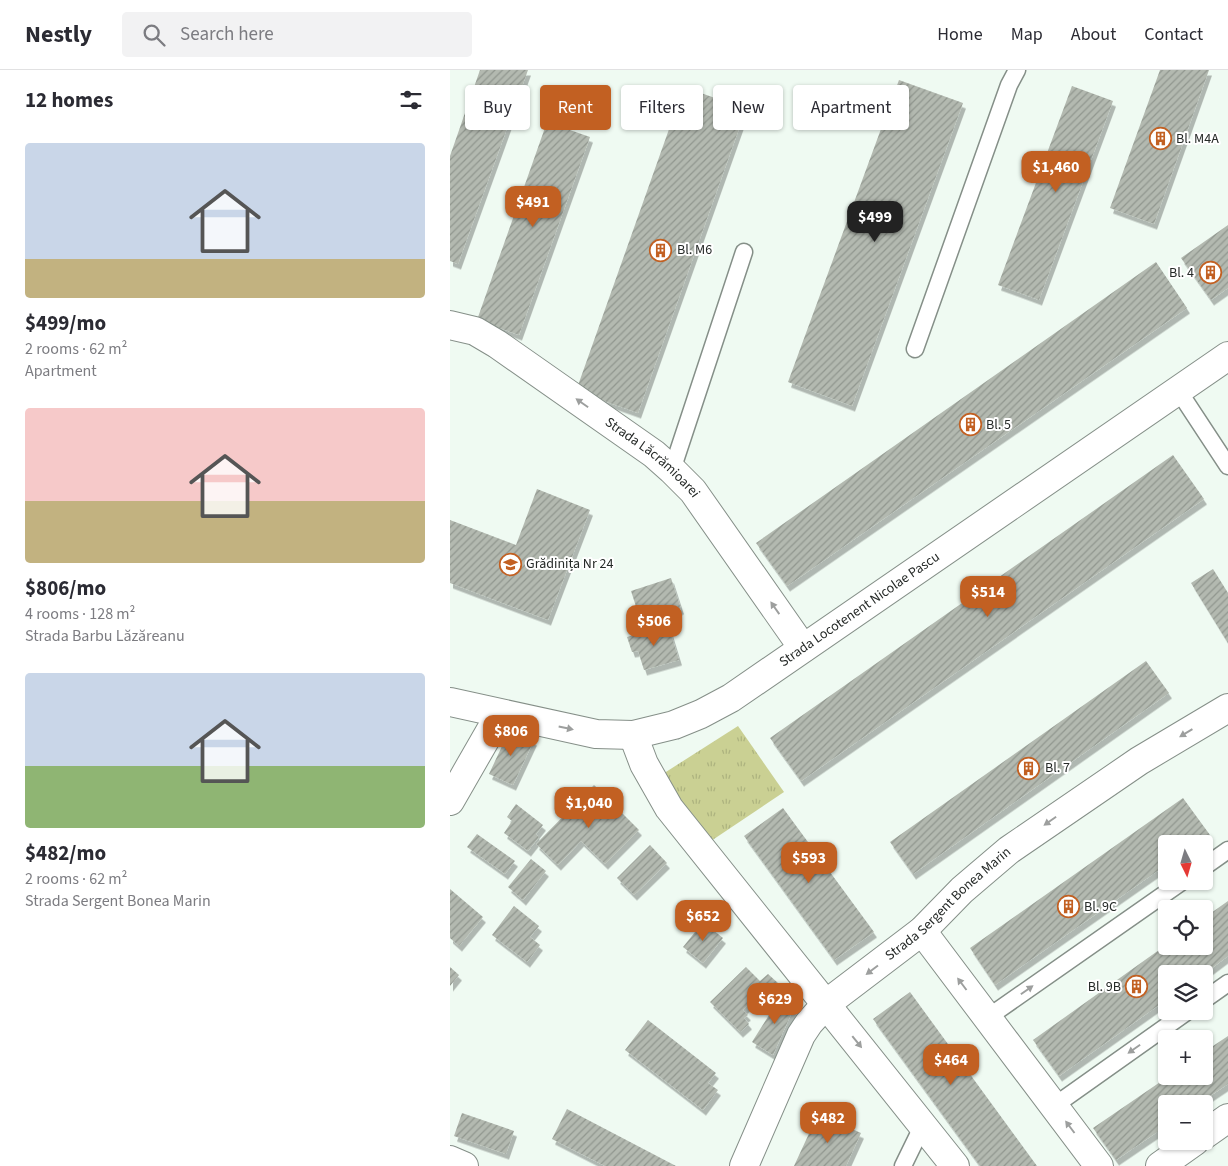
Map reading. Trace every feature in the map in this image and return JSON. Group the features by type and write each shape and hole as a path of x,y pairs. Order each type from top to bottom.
{"street":[{"name":"Strada Lăcrămioarei","path":"450,325 475,331 497,344 654,454 672,470 693,491 803,648"},
{"name":"Strada Locotenent Nicolae Pascu","path":"450,702 596,734 633,735 674,726 701,714 731,698 1228,356"},
{"name":"Strada Sergent Bonea Marin","path":"744,1166 801,1035 826,1004 922,931 962,890 1009,850 1139,761 1226,712"},
{"path":"452,792 500,714"},
{"path":"633,735 644,764 669,808 955,1166"},
{"path":"922,931 1100,1166"},
{"path":"1213,1129 1228,1118"},
{"path":"1160,1166 1182,1150"},
{"path":"450,1160 464,1166"}],"lane":[{"path":"915,350 1008,85 1017,70"},
{"path":"672,470 744,252"},
{"path":"1178,390 1228,466"},
{"path":"1213,861 1228,850"},
{"path":"987,1018 1170,890"},
{"path":"1213,994 1228,983"},
{"path":"1054,1106 1175,1020"},
{"path":"902,1166 923,1124"}],"green space":[{"path":"738,726 784,792 708,843 658,777"}],"building":[{"path":"480,70 528,70 523,85 475,85"},
{"name":"Bl. M4A","path":"1160,70 1209,70 1154,224 1110,208"},
{"path":"899,80 963,103 852,406 788,382 881,130 909,130 909,85 897,85"},
{"path":"1072,86 1113,101 1039,300 998,285"},
{"name":"Bl. M6","path":"703,94 713,97 713,130 739,130 638,413 576,391 669,130 703,130"},
{"path":"465,113 465,130 506,130 458,264 450,261 450,156"},
{"path":"544,130 570,130 590,137 519,335 477,320"},
{"name":"Bl. 4","path":"1228,225 1228,288 1211,300 1181,258"},
{"name":"Bl. 5","path":"1156,262 1187,308 787,586 756,543"},
{"path":"1173,455 1204,499 801,781 770,738"},
{"name":"Grădinița Nr 24","path":"537,489 590,510 548,620 450,583 450,520 516,545"},
{"path":"1213,569 1228,593 1228,643 1191,583"},
{"path":"671,578 681,609 641,622 631,591"},
{"path":"668,624 679,660 644,670 638,651 632,652 627,637"},
{"name":"Bl. 7","path":"1146,661 1169,693 913,874 890,842"},
{"path":"510,729 534,740 513,785 489,774"},
{"path":"594,785 639,830 605,864 581,841 558,865 536,844"},
{"name":"Bl. 9C","path":"1183,798 1210,835 1158,835 1158,871 995,985 970,948"},
{"path":"516,804 543,825 536,834 539,837 528,851 504,833 512,821 507,817"},
{"path":"783,808 874,932 834,960 744,836"},
{"path":"477,834 515,861 505,874 467,847"},
{"path":"650,845 667,863 634,895 617,878"},
{"path":"531,859 546,871 523,900 508,887"},
{"path":"450,889 483,917 459,946 450,938"},
{"name":"Bl. 9B","path":"1228,901 1228,956 1213,967 1213,965 1158,965 1158,1006 1059,1076 1033,1040 1158,951 1158,955 1213,955 1213,912"},
{"path":"514,906 539,926 530,937 540,945 527,962 492,935"},
{"path":"703,922 723,938 703,963 683,947"},
{"path":"450,967 459,975 450,986"},
{"path":"746,967 760,981 768,974 778,983 766,995 762,991 743,1010 748,1015 744,1018 749,1024 740,1032 710,1002"},
{"path":"910,992 1037,1166 980,1166 873,1019"},
{"path":"783,993 796,1003 773,1055 752,1042"},
{"path":"648,1020 716,1073 708,1083 718,1090 703,1110 625,1050"},
{"path":"1228,1036 1228,1084 1212,1095 1158,1095 1158,1131 1116,1160 1093,1128 1158,1084 1213,1085 1213,1046"},
{"path":"567,1109 676,1166 605,1166 552,1139"},
{"path":"462,1113 514,1131 506,1154 454,1136"},
{"path":"818,1114 861,1133 846,1166 794,1166"}],"place":[{"name":"Bl. M4A","path":"1160,139"},
{"name":"Bl. M6","path":"661,250"},
{"name":"Bl. 4","path":"1210,273"},
{"name":"Bl. 5","path":"970,425"},
{"name":"Grădinița Nr 24","path":"510,564"},
{"name":"Bl. 7","path":"1029,768"},
{"name":"Bl. 9C","path":"1068,907"},
{"name":"Bl. 9B","path":"1137,987"}]}
